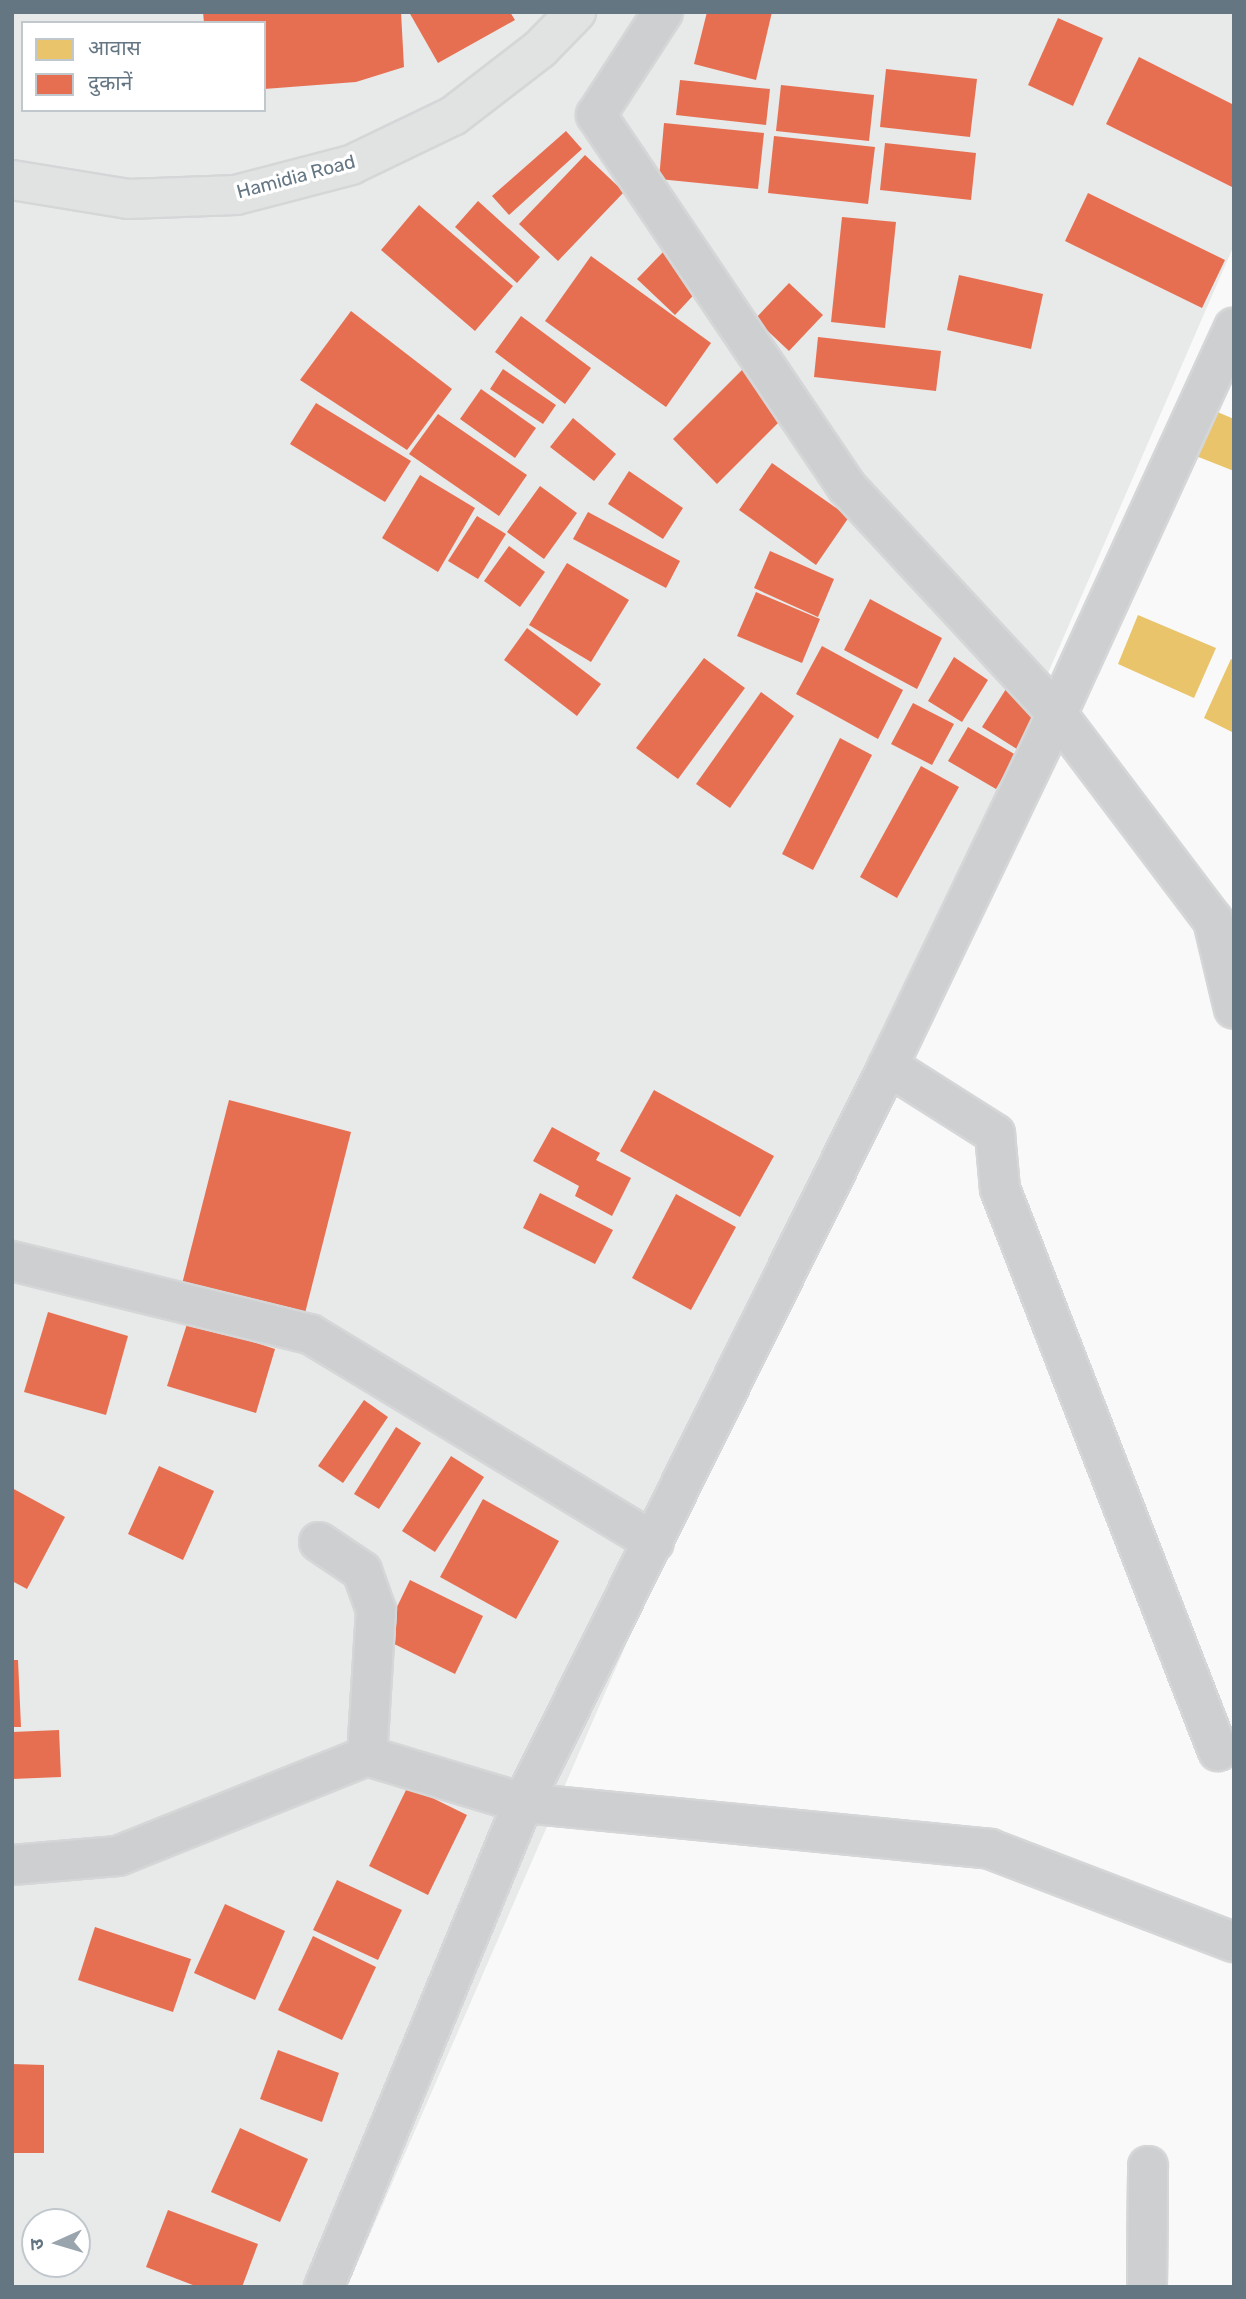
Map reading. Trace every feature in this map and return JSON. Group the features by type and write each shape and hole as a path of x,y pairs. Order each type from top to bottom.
{"main road":[{"name":"Hamidia Road","path":"12,180 128,199 236,195 351,165 453,116 540,49 576,12"}],"street":[{"path":"663,12 596,115 847,486 1057,714 1224,922 1234,1009"},
{"path":"324,2287 523,1803 888,1066 1057,714 1234,328"},
{"path":"888,1066 995,1134 1000,1189 1218,1751"},
{"path":"12,1261 310,1334 654,1542"},
{"path":"319,1542 362,1571 376,1610 367,1756"},
{"path":"12,1865 118,1856 367,1756 523,1803 990,1849 1234,1942"},
{"path":"1147,2287 1148,2166"}],"shaded area":[{"path":"12,12 1234,12 1234,245 347,2287 12,2287"}],"building: आवास":[{"path":"1215,411 1234,419 1234,471 1196,456"},
{"path":"1138,615 1216,648 1194,698 1118,664"},
{"path":"1231,659 1234,661 1234,733 1204,718"}],"building: दुकानें":[{"path":"203,12 401,12 404,67 356,82 266,89 266,21 204,21"},
{"path":"409,12 510,12 515,20 438,63"},
{"path":"707,12 772,12 756,80 694,64"},
{"path":"1058,18 1103,38 1073,106 1028,85"},
{"path":"1139,57 1234,105 1234,188 1106,124"},
{"path":"886,69 977,79 970,137 880,127"},
{"path":"680,80 770,89 766,125 676,115"},
{"path":"781,85 874,95 869,141 776,131"},
{"path":"664,123 764,133 758,189 659,179"},
{"path":"566,131 582,149 509,215 492,196"},
{"path":"774,136 875,147 868,204 768,193"},
{"path":"885,143 976,153 971,200 880,190"},
{"path":"585,155 624,192 558,261 519,224"},
{"path":"1088,193 1225,260 1202,308 1065,241"},
{"path":"478,201 540,257 517,283 455,227"},
{"path":"419,205 513,286 475,331 381,250"},
{"path":"842,217 896,222 885,328 831,322"},
{"path":"665,250 703,285 675,315 637,279"},
{"path":"591,256 711,343 666,407 545,321"},
{"path":"959,275 1043,294 1031,349 947,330"},
{"path":"789,283 823,315 789,351 755,319"},
{"path":"351,311 452,389 407,450 300,380"},
{"path":"521,316 591,368 565,404 495,352"},
{"path":"818,337 941,351 936,391 814,377"},
{"path":"745,367 789,412 717,484 673,439"},
{"path":"503,369 556,405 543,424 490,389"},
{"path":"481,389 536,428 515,458 460,419"},
{"path":"316,403 411,461 385,502 290,444"},
{"path":"438,414 527,475 499,516 409,454"},
{"path":"573,418 616,454 594,481 550,447"},
{"path":"772,463 849,517 816,565 739,510"},
{"path":"629,471 683,508 663,539 608,504"},
{"path":"420,475 475,508 438,572 382,538"},
{"path":"540,486 577,513 544,559 507,532"},
{"path":"588,512 680,561 666,588 573,539"},
{"path":"477,516 506,534 478,579 448,561"},
{"path":"509,546 545,572 520,607 484,581"},
{"path":"770,551 834,579 818,617 754,588"},
{"path":"567,563 629,600 591,662 529,625"},
{"path":"756,592 820,619 802,663 737,636"},
{"path":"870,599 942,638 917,689 844,650"},
{"path":"527,628 601,684 577,716 504,660"},
{"path":"822,646 903,690 878,739 796,694"},
{"path":"954,657 988,680 962,722 928,701"},
{"path":"704,658 745,688 678,779 636,748"},
{"path":"1006,689 1044,712 1020,751 982,727"},
{"path":"761,692 794,716 730,808 696,784"},
{"path":"913,703 954,724 932,765 891,744"},
{"path":"968,727 1016,755 996,789 948,761"},
{"path":"840,738 872,755 813,870 782,854"},
{"path":"921,766 959,787 897,898 860,877"},
{"path":"654,1090 774,1156 740,1217 620,1151"},
{"path":"229,1100 351,1132 303,1321 181,1288"},
{"path":"552,1127 600,1153 596,1160 631,1178 612,1216 575,1196 579,1186 533,1161"},
{"path":"540,1193 613,1230 595,1264 523,1228"},
{"path":"676,1194 736,1227 691,1310 632,1278"},
{"path":"48,1312 128,1336 106,1415 24,1392"},
{"path":"188,1321 275,1349 256,1413 167,1386"},
{"path":"364,1400 388,1417 343,1483 318,1466"},
{"path":"396,1427 421,1443 379,1509 354,1494"},
{"path":"451,1456 484,1477 435,1552 402,1531"},
{"path":"159,1466 214,1491 183,1560 128,1534"},
{"path":"12,1488 65,1517 27,1589 12,1581"},
{"path":"483,1499 559,1541 516,1619 440,1577"},
{"path":"410,1580 483,1616 455,1674 382,1638"},
{"path":"12,1660 18,1660 21,1727 12,1727"},
{"path":"59,1730 61,1777 12,1779 12,1732"},
{"path":"408,1786 467,1815 428,1895 369,1866"},
{"path":"337,1880 402,1910 378,1960 313,1930"},
{"path":"225,1904 285,1931 255,2000 194,1973"},
{"path":"95,1927 191,1959 173,2012 78,1980"},
{"path":"313,1936 376,1967 342,2040 278,2010"},
{"path":"278,2050 339,2073 322,2122 260,2099"},
{"path":"12,2064 44,2065 44,2153 12,2153"},
{"path":"240,2128 308,2159 280,2222 211,2192"},
{"path":"168,2210 258,2244 242,2287 198,2287 146,2267"}]}
